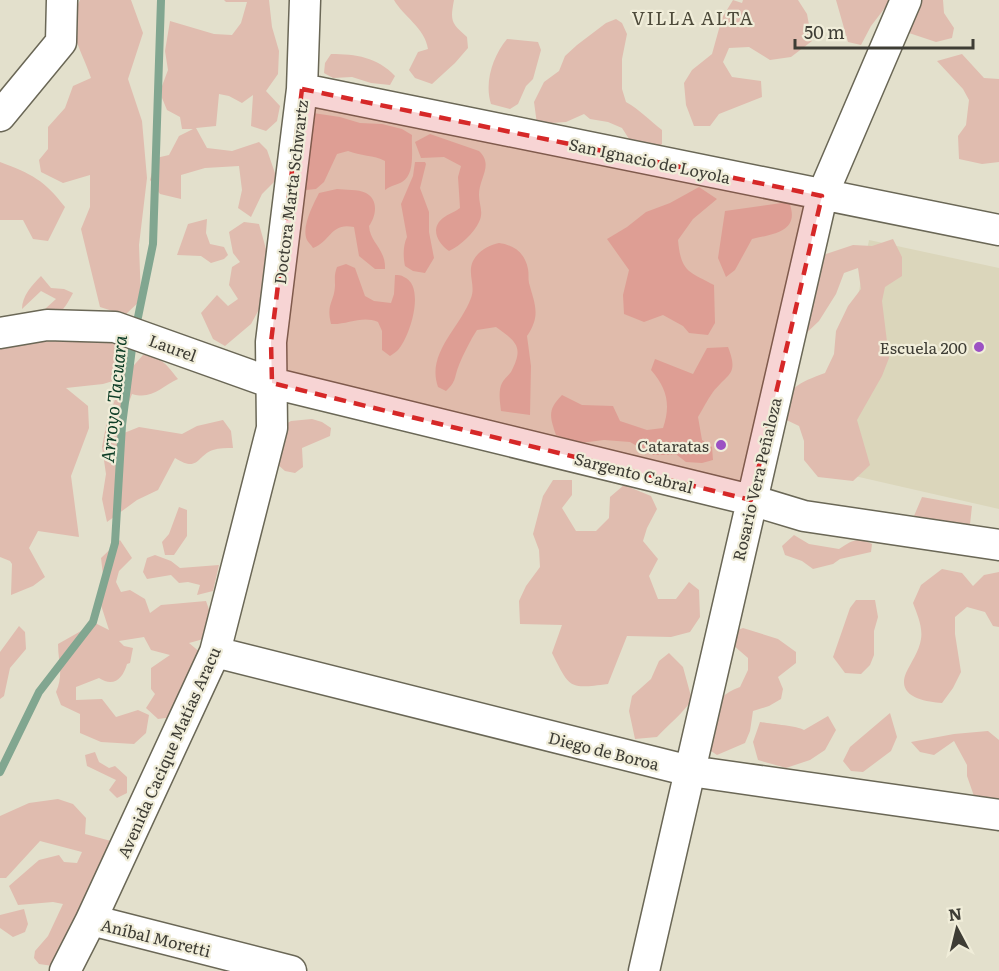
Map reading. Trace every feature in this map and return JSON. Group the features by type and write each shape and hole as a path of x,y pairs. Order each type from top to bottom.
{"street":[{"path":"0,116 61,42 62,0"},
{"name":"Doctora Marta Schwartz","path":"272,383 272,342 302,89 305,0"},
{"name":"Rosario Vera Peñaloza","path":"644,971 822,196 906,0"},
{"name":"San Ignacio de Loyola","path":"302,89 999,230"},
{"name":"Laurel","path":"0,333 47,325 115,327 272,383"},
{"name":"Sargento Cabral","path":"272,383 751,500 804,516 999,545"},
{"name":"Avenida Cacique Matías Aracu","path":"65,971 91,920 215,652 272,428 272,383"},
{"name":"Diego de Boroa","path":"215,652 690,771 999,815"},
{"name":"Aníbal Moretti","path":"91,920 291,971"}],"highlighted area":[{"path":"302,89 822,196 751,500 272,383 271,342"}],"shaded area":[{"path":"80,0 131,0 143,33 128,79 142,121 147,178 139,245 141,300 125,315 100,307 81,229 90,207 90,175 63,183 41,172 39,160 48,149 48,127 65,108 73,86 91,78 74,30"},
{"path":"224,0 269,0 272,27 279,51 278,74 266,91 280,106 277,121 266,131 251,126 253,95 242,103 219,94 216,126 196,128 207,148 232,151 259,142 267,150 277,179 262,194 251,217 238,208 242,190 239,166 205,168 181,175 181,199 160,194 150,180 156,158 169,155 179,136 193,129 182,129 180,117 167,110 162,98 162,86 168,70 165,51 170,21 214,34 232,35 241,23 247,2 226,2"},
{"path":"394,0 454,0 453,21 467,37 468,48 432,84 415,78 409,70 418,52 428,49 423,35"},
{"path":"733,0 742,3 743,0 798,0 807,14 812,41 791,57 770,60 749,47 729,48 723,62 732,77 761,81 762,97 719,114 710,126 694,126 686,105 684,83 692,70 712,54 722,18"},
{"path":"836,0 891,0 871,26 861,45 848,42"},
{"path":"921,0 943,0 944,13 954,28 952,38 936,42 903,31"},
{"path":"616,19 622,23 627,34 622,59 622,89 626,102 662,130 662,144 652,153 631,142 622,128 608,122 590,119 584,114 566,122 537,124 534,102 544,82 559,71 565,56 577,45 606,23"},
{"path":"507,39 538,42 541,50 533,79 526,86 518,104 510,109 491,104 489,96 491,70"},
{"path":"331,54 366,58 381,65 395,76 390,85 371,83 352,77 333,78 324,73 325,63"},
{"path":"962,54 984,78 999,79 999,162 982,164 959,159 958,136 966,125 969,100 963,89 937,61"},
{"path":"306,112 340,117 360,123 382,124 402,129 412,135 411,167 406,178 385,190 385,161 348,151 337,154 324,182 316,189 296,191"},
{"path":"430,134 479,151 486,167 480,189 479,222 466,239 449,251 438,240 436,231 443,218 460,208 458,177 461,166 444,157 421,158 415,142"},
{"path":"0,162 37,179 65,207 48,241 33,239 23,220 0,220"},
{"path":"415,162 426,164 420,188 429,212 429,232 434,258 425,273 413,271 405,266 404,259 407,237 401,204 413,176"},
{"path":"699,187 717,199 693,219 678,240 681,258 687,269 714,285 715,323 708,335 689,333 683,326 663,315 644,322 624,314 623,295 629,270 607,239 646,212 670,203"},
{"path":"337,189 363,192 373,200 375,208 369,226 370,232 381,251 385,269 375,269 359,256 354,227 346,226 336,229 313,248 307,241 307,223 319,193"},
{"path":"789,202 792,212 788,226 776,233 752,239 735,270 726,277 718,258 725,211"},
{"path":"207,219 206,233 210,244 224,247 228,255 224,259 211,263 201,256 177,255 188,224"},
{"path":"244,222 259,224 266,249 273,263 262,304 251,324 225,346 213,339 201,313 217,295 228,306 238,299 229,285 232,267 240,262 233,253 229,232"},
{"path":"893,239 902,257 902,276 885,287 882,301 889,358 882,376 857,420 870,465 853,481 818,477 804,460 804,441 799,426 776,415 785,398 795,387 825,373 834,354 836,331 848,306 861,289 858,268 844,273 836,294 819,321 797,342 808,273 826,254 853,245 872,246"},
{"path":"869,240 999,268 999,509 824,469"},
{"path":"499,243 514,248 527,263 529,283 535,304 534,322 527,336 531,366 530,415 501,411 501,386 515,364 518,351 513,341 496,327 477,330 450,388 446,391 438,387 436,375 440,352 471,298 473,261 484,249"},
{"path":"346,264 355,268 365,296 374,301 391,303 395,275 403,276 411,282 415,301 411,324 403,344 390,356 382,350 382,331 378,322 360,320 331,324 329,312 336,270 337,267"},
{"path":"41,276 51,288 64,289 73,293 59,313 45,320 45,309 56,299 41,291 22,309 26,295"},
{"path":"119,339 127,373 143,355 159,359 178,379 151,394 132,394 126,410 124,433 139,427 182,434 197,426 223,420 231,431 233,448 213,450 193,464 175,458 158,490 137,500 107,522 102,499 106,474 102,447 107,421 123,378 103,384 66,388 88,406 89,428 71,476 79,537 38,531 29,548 45,577 33,586 11,595 12,564 0,557 0,343"},
{"path":"728,347 732,369 713,392 698,417 702,440 712,447 713,460 702,463 686,462 677,455 653,455 630,442 604,440 580,443 556,435 551,414 554,405 562,395 582,405 613,406 620,421 647,430 663,428 667,404 661,383 651,370 655,359 693,374 707,348"},
{"path":"312,419 331,428 330,436 302,448 303,467 295,473 285,471 277,464 282,426 291,421"},
{"path":"553,480 572,480 572,495 562,508 576,531 596,531 609,518 610,497 624,485 651,496 657,509 643,541 658,559 649,576 658,599 676,599 689,582 699,590 700,617 690,632 671,637 627,636 608,684 578,686 567,680 552,653 562,625 520,624 519,601 526,586 540,567 539,550 533,534 543,496"},
{"path":"922,497 972,506 969,534 922,533 914,516"},
{"path":"179,507 187,510 187,536 174,555 165,555 162,542 169,534"},
{"path":"794,535 809,544 839,549 851,542 863,540 872,544 871,552 840,559 833,564 813,569 802,561 785,555 782,546"},
{"path":"120,540 132,558 119,571 116,582 121,592 130,590 145,599 150,613 161,605 206,601 212,618 207,638 189,643 201,653 173,717 158,719 146,708 155,694 151,689 151,668 170,655 151,650 144,637 119,641 124,646 133,648 130,663 117,680 109,682 99,678 76,687 76,700 102,699 116,717 138,710 149,715 146,733 134,744 101,742 80,733 80,714 61,705 56,692 60,674 58,644 93,622 109,630 100,602 104,583 101,558"},
{"path":"155,555 171,561 180,568 219,565 213,591 197,595 200,585 188,582 179,583 171,575 147,579 143,572 147,558"},
{"path":"942,569 962,573 973,586 984,575 999,572 999,627 993,626 985,612 967,607 955,617 955,634 961,672 942,703 914,697 905,688 904,681 921,639 920,625 913,603 921,585"},
{"path":"856,600 875,600 878,617 874,631 874,655 870,665 861,674 845,673 833,657 850,608"},
{"path":"19,626 25,632 26,649 10,668 4,696 0,699 0,652"},
{"path":"743,628 778,639 796,652 796,663 778,677 783,689 781,699 753,711 750,731 745,743 717,755 705,747 709,727 717,703 722,697 740,687 748,670 748,658 733,645 730,633"},
{"path":"669,653 683,667 692,700 657,737 635,739 629,711 632,696 651,679 659,661"},
{"path":"890,713 897,737 891,751 863,772 851,771 843,761 850,747"},
{"path":"828,716 836,730 825,750 810,760 786,768 758,760 753,742 760,722 804,730"},
{"path":"988,731 999,740 999,800 975,799 967,776 967,765 954,741 934,755 920,752 911,742 954,734"},
{"path":"95,752 99,762 109,768 115,766 127,777 127,793 117,798 109,790 116,780 87,766 85,755"},
{"path":"58,799 73,804 86,818 85,834 111,841 115,848 107,869 89,887 76,915 67,948 53,966 39,964 34,958 35,951 48,936 63,904 53,902 18,905 9,886 39,860 59,855 64,862 77,863 82,852 40,841 6,878 0,878 0,816 29,803"},
{"path":"24,909 28,924 25,932 13,937 0,928 0,915"}],"waterway":[{"name":"Arroyo Tacuara","path":"136,327 153,244 161,0"},
{"name":"Arroyo Tacuara","path":"0,772 39,692 93,622 115,543 122,425 133,341"}],"place":[{"name":"Escuela 200","path":"979,347"},
{"name":"Cataratas","path":"721,445"}],"district":[{"name":"VILLA ALTA","path":"693,17"}]}
